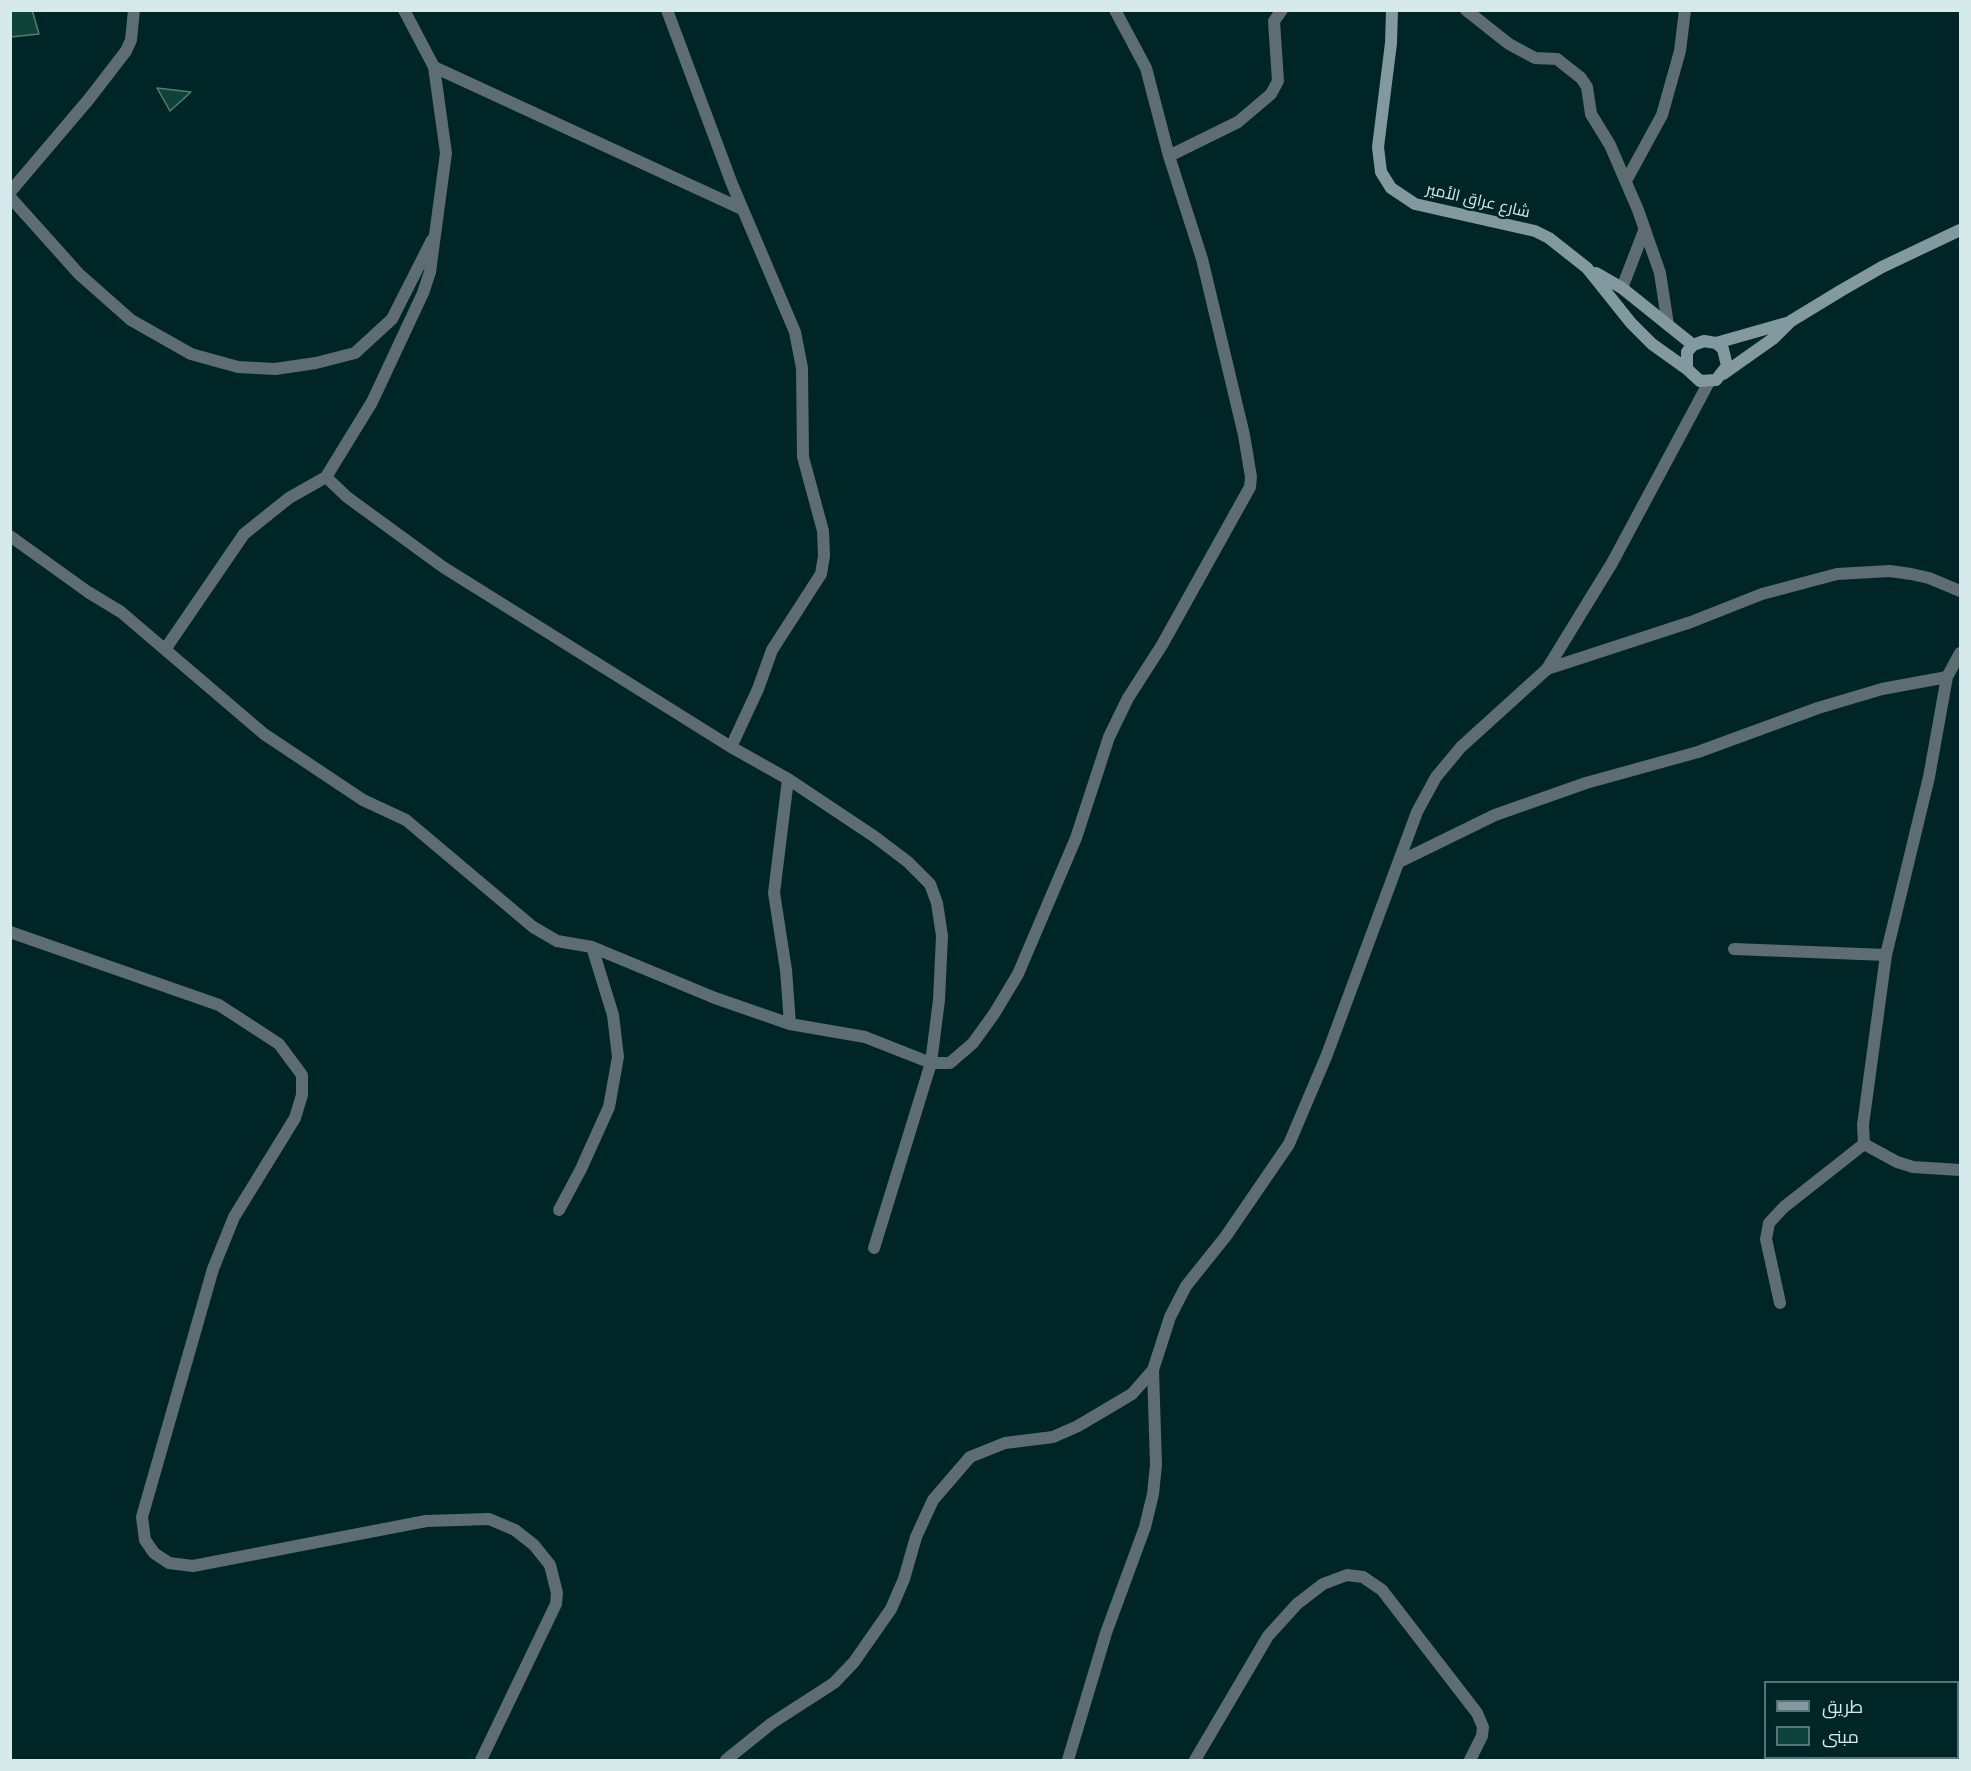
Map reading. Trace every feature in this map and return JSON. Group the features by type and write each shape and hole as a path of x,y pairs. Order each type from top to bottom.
{"main road":[{"name":"شارع عراق الأمير","path":"1392,10 1391,43 1378,147 1381,172 1391,188 1415,204 1434,210 1535,231 1563,248 1587,268 1622,288 1693,345"},
{"path":"1791,321 1716,343 1704,341 1693,345 1688,352 1687,369 1700,381 1709,382 1723,375 1774,338 1791,321 1882,267 1960,230"},
{"name":"شارع عراق الأمير","path":"1587,268 1631,322 1653,344 1687,369"},
{"path":"1716,343 1726,357 1727,366 1723,375"}],"street":[{"path":"10,192 89,99 126,51 131,40 134,10"},
{"path":"166,648 244,534 289,498 326,477 372,402 409,328 430,272 446,153 434,68 404,10"},
{"path":"667,10 742,208 795,332 802,368 803,457 819,514 824,556 821,574 772,650 759,689 731,747"},
{"path":"10,536 88,592 121,612 166,648 197,678 264,734 363,800 406,820 533,927 557,940 592,947 715,998 790,1024 866,1037 931,1063 950,1063 967,1049 994,1014 1018,974 1076,838 1113,728 1250,487 1251,477 1244,435 1215,306 1169,156 1146,68 1115,10"},
{"path":"1169,156 1238,122 1270,94 1278,81 1274,21 1282,10"},
{"path":"1466,10 1509,44 1535,58 1557,59 1573,69 1587,87 1588,108 1602,129 1626,181 1660,273 1668,325"},
{"path":"1626,181 1662,115 1680,51 1684,10"},
{"path":"434,68 742,208"},
{"path":"10,197 79,274 131,321 191,354 238,367 275,369 316,363 355,353 392,319 435,234"},
{"path":"1622,288 1644,231"},
{"path":"1068,1761 1106,1633 1145,1527 1153,1494 1156,1465 1153,1370 1170,1317 1186,1286 1226,1236 1289,1144 1326,1057 1367,942 1401,861 1417,812 1436,777 1461,747 1547,669 1612,563 1709,382"},
{"path":"326,477 347,497 443,567 731,747 788,779 908,862 925,879 935,894 942,936 939,1000 931,1063 874,1248"},
{"path":"1547,669 1691,622 1762,594 1838,574 1900,573 1929,578 1960,591"},
{"path":"1864,1144 1863,1125 1886,955 1929,777 1947,677 1960,653"},
{"path":"1401,861 1495,815 1586,783 1698,752 1818,708 1882,689 1947,677"},
{"path":"788,779 774,893 786,970 790,1024"},
{"path":"10,932 219,1005 279,1044 302,1075 303,1095 295,1118 234,1217 213,1269 142,1517 145,1540 154,1553 169,1563 193,1566 426,1521 489,1519 515,1530 534,1545 549,1565 558,1593 556,1604 481,1761"},
{"path":"559,1210 609,1107 618,1057 614,1015 592,947"},
{"path":"1734,949 1886,955"},
{"path":"1864,1144 1897,1162 1913,1167 1960,1170"},
{"path":"1780,1303 1766,1239 1769,1223 1784,1207 1864,1144"},
{"path":"726,1761 772,1723 834,1683 854,1662 891,1609 904,1579 916,1536 933,1500 970,1457 1005,1443 1053,1437 1078,1426 1132,1394 1153,1370"},
{"path":"1195,1761 1268,1636 1297,1604 1323,1584 1347,1575 1363,1577 1382,1590 1477,1713 1483,1727 1482,1736 1470,1761"}],"building":[{"path":"10,10 32,10 39,34 10,37"},
{"path":"157,88 191,92 170,111"}]}
